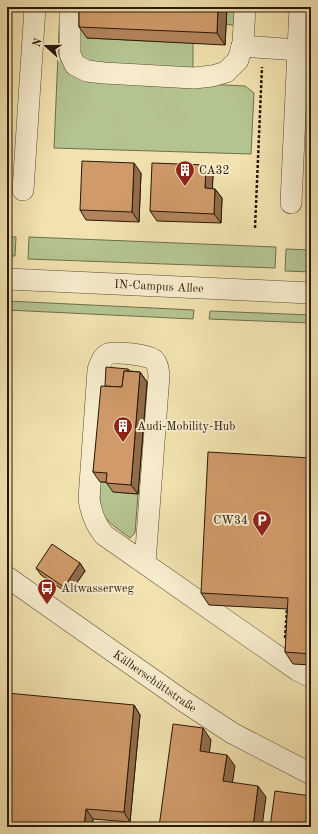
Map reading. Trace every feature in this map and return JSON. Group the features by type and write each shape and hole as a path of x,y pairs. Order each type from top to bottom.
{"street":[{"path":"23,190 35,7"},
{"path":"70,7 70,54 75,65 87,70 104,73 194,78 212,76 226,72 252,47 298,50"},
{"path":"245,7 252,47"},
{"path":"291,203 300,7"},
{"name":"IN-Campus Allee","path":"7,279 311,293"},
{"path":"145,563 159,375 158,369 157,364 153,359 147,356 113,353 107,354 100,363 98,370 89,499 91,514 97,526 104,535 297,670 311,677"},
{"name":"Kälberschüttstraße","path":"7,577 182,700 232,733 311,774"}],"path":[{"path":"252,47 255,228"},
{"path":"284,661 287,609"}],"green space":[{"path":"60,7 82,78 245,86 254,93 251,154 54,148"},
{"path":"227,7 240,7 237,26 226,24"},
{"path":"76,12 87,38 193,43 193,72 86,63 78,56"},
{"path":"7,237 16,237 15,256 7,256"},
{"path":"29,237 276,247 275,268 28,259"},
{"path":"286,249 311,250 311,272 285,271"},
{"path":"7,301 194,310 193,319 7,310"},
{"path":"210,311 311,315 311,323 209,319"},
{"path":"100,482 114,483 114,492 138,494 135,533 130,538 108,521 104,516 100,503"}],"building":[{"path":"79,7 218,7 217,33 79,27"},
{"path":"82,161 134,163 132,212 80,210"},
{"name":"CA32","path":"152,163 206,165 205,188 215,189 214,214 150,211"},
{"path":"311,201 311,226 310,226"},
{"path":"106,367 128,369 128,371 124,371 122,387 105,386"},
{"name":"Audi-Mobility-Hub","path":"124,371 140,372 131,485 106,483 107,473 93,472 101,386 122,387"},
{"name":"CW34","path":"208,452 311,458 311,654 285,652 288,598 201,593"},
{"path":"52,544 80,563 64,587 36,568"},
{"path":"7,693 134,705 124,812 86,809 84,827 7,827"},
{"path":"173,724 203,728 200,751 227,755 223,781 258,786 253,827 159,827"},
{"path":"275,791 311,796 311,827 270,827"}],"place":[{"name":"CA32","path":"185,187"},
{"name":"Audi-Mobility-Hub","path":"123,443"},
{"name":"CW34","path":"262,537"},
{"name":"Altwasserweg","path":"47,605"}]}
